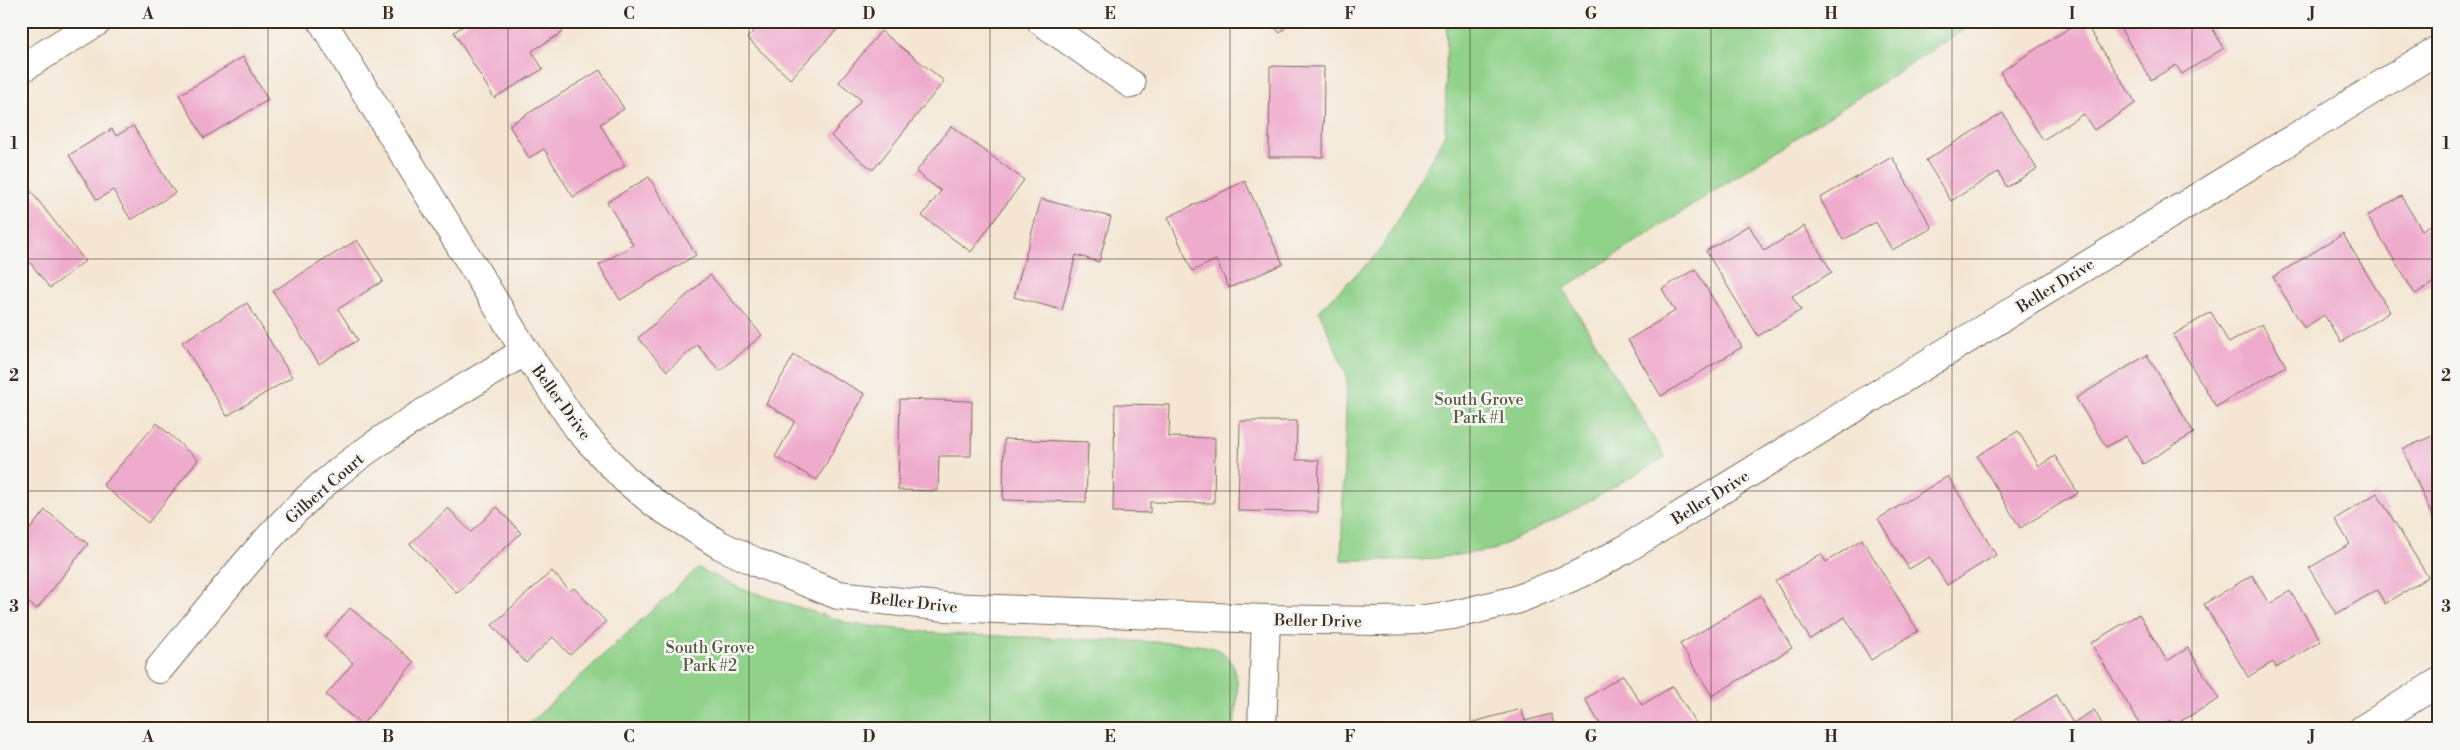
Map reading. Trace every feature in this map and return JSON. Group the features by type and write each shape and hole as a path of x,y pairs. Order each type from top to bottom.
{"street":[{"path":"21,69 98,21"},
{"name":"Beller Drive","path":"322,21 525,351 580,431 626,479 657,505 720,546 838,595 946,607 1266,619 1378,621 1453,615 1516,600 1582,573 2439,49"},
{"path":"1041,21 1131,84"},
{"name":"Gilbert Court","path":"160,669 253,556 306,500 352,461 525,351"},
{"path":"1262,729 1266,619"},
{"path":"2362,729 2439,682"}],"green space":[{"name":"South Grove Park #1","path":"1447,21 1977,21 1563,289 1665,457 1583,505 1493,550 1422,560 1341,560 1347,376 1319,311 1380,251 1445,134"},
{"name":"South Grove Park #2","path":"698,568 740,588 851,624 946,634 1181,643 1215,648 1227,657 1233,665 1236,675 1237,697 1234,729 523,729"}],"building":[{"path":"471,21 556,21 563,32 532,51 543,69 494,98 454,32"},
{"path":"764,21 845,21 790,79 747,38"},
{"path":"1267,21 1292,21 1280,33"},
{"path":"2080,21 2084,21 2136,103 2094,130 2083,114 2043,140 2000,72"},
{"path":"2116,21 2208,21 2224,48 2182,74 2176,65 2151,80"},
{"path":"881,31 944,81 873,170 831,136 861,100 839,82"},
{"path":"243,57 268,100 204,138 179,95"},
{"path":"1270,66 1324,67 1323,157 1269,157"},
{"path":"600,70 624,109 600,124 625,166 573,197 544,149 529,158 509,125"},
{"path":"2003,113 2037,169 2007,187 1998,172 1951,201 1926,160"},
{"path":"133,126 175,193 131,220 113,190 97,200 69,155 112,129 116,136"},
{"path":"951,126 1024,180 971,252 922,216 941,191 916,172"},
{"path":"1892,157 1932,228 1892,250 1876,222 1843,240 1820,198"},
{"path":"649,177 696,255 620,300 599,265 633,245 607,202"},
{"path":"1245,181 1283,264 1229,288 1216,260 1192,271 1168,217"},
{"path":"30,190 85,261 50,288 21,251 21,196"},
{"path":"2401,196 2422,230 2439,220 2439,279 2415,294 2367,216"},
{"path":"1041,199 1111,217 1099,262 1076,255 1062,310 1014,297"},
{"path":"1749,225 1764,251 1804,226 1832,272 1792,296 1801,310 1758,336 1706,251"},
{"path":"2343,234 2390,312 2341,342 2324,315 2304,328 2273,277"},
{"path":"357,240 383,281 338,309 358,340 319,364 273,291"},
{"path":"1695,269 1742,347 1661,396 1628,340 1675,311 1662,289"},
{"path":"710,275 762,335 720,371 697,345 667,371 638,338"},
{"path":"247,303 292,377 227,416 182,342"},
{"path":"2211,312 2229,343 2262,324 2286,366 2216,407 2173,335"},
{"path":"794,355 865,394 817,480 775,457 795,421 766,404"},
{"path":"2147,355 2194,433 2143,464 2126,436 2106,447 2076,398"},
{"path":"900,399 972,401 971,456 939,456 938,491 898,490"},
{"path":"1115,404 1170,405 1169,437 1215,438 1214,503 1150,502 1150,513 1113,512"},
{"path":"1240,421 1297,421 1296,460 1319,460 1318,512 1238,511"},
{"path":"157,423 198,460 148,523 103,485"},
{"path":"2018,431 2039,466 2055,456 2078,493 2020,528 1977,456"},
{"path":"2439,433 2439,532 2403,449"},
{"path":"1004,439 1088,442 1086,502 1003,500"},
{"path":"1948,476 1996,555 1947,585 1929,557 1909,569 1878,519"},
{"path":"2377,493 2428,577 2385,604 2377,590 2336,614 2309,568 2350,544 2335,519"},
{"path":"497,507 521,533 457,593 410,544 448,508 471,532"},
{"path":"45,510 88,544 37,609 21,597 21,522 30,529"},
{"path":"1862,539 1918,631 1871,660 1845,617 1810,639 1775,581 1821,554 1826,562"},
{"path":"552,571 570,591 574,588 606,622 570,655 553,637 526,663 492,625"},
{"path":"2252,575 2269,604 2290,591 2321,641 2276,668 2273,662 2248,677 2204,604"},
{"path":"1761,596 1792,648 1712,696 1680,644"},
{"path":"350,608 414,662 362,725 326,695 353,663 324,638"},
{"path":"2139,614 2167,661 2188,648 2219,699 2174,725 2170,720 2155,729 2143,729 2091,643"},
{"path":"21,656 24,656 24,695 21,695"},
{"path":"1623,675 1642,705 1673,686 1698,727 1603,729 1585,699"},
{"path":"2056,695 2073,723 2094,710 2105,729 2011,729 2008,724"},
{"path":"1521,709 1525,721 1551,714 1555,729 1471,729 1470,723"}]}
